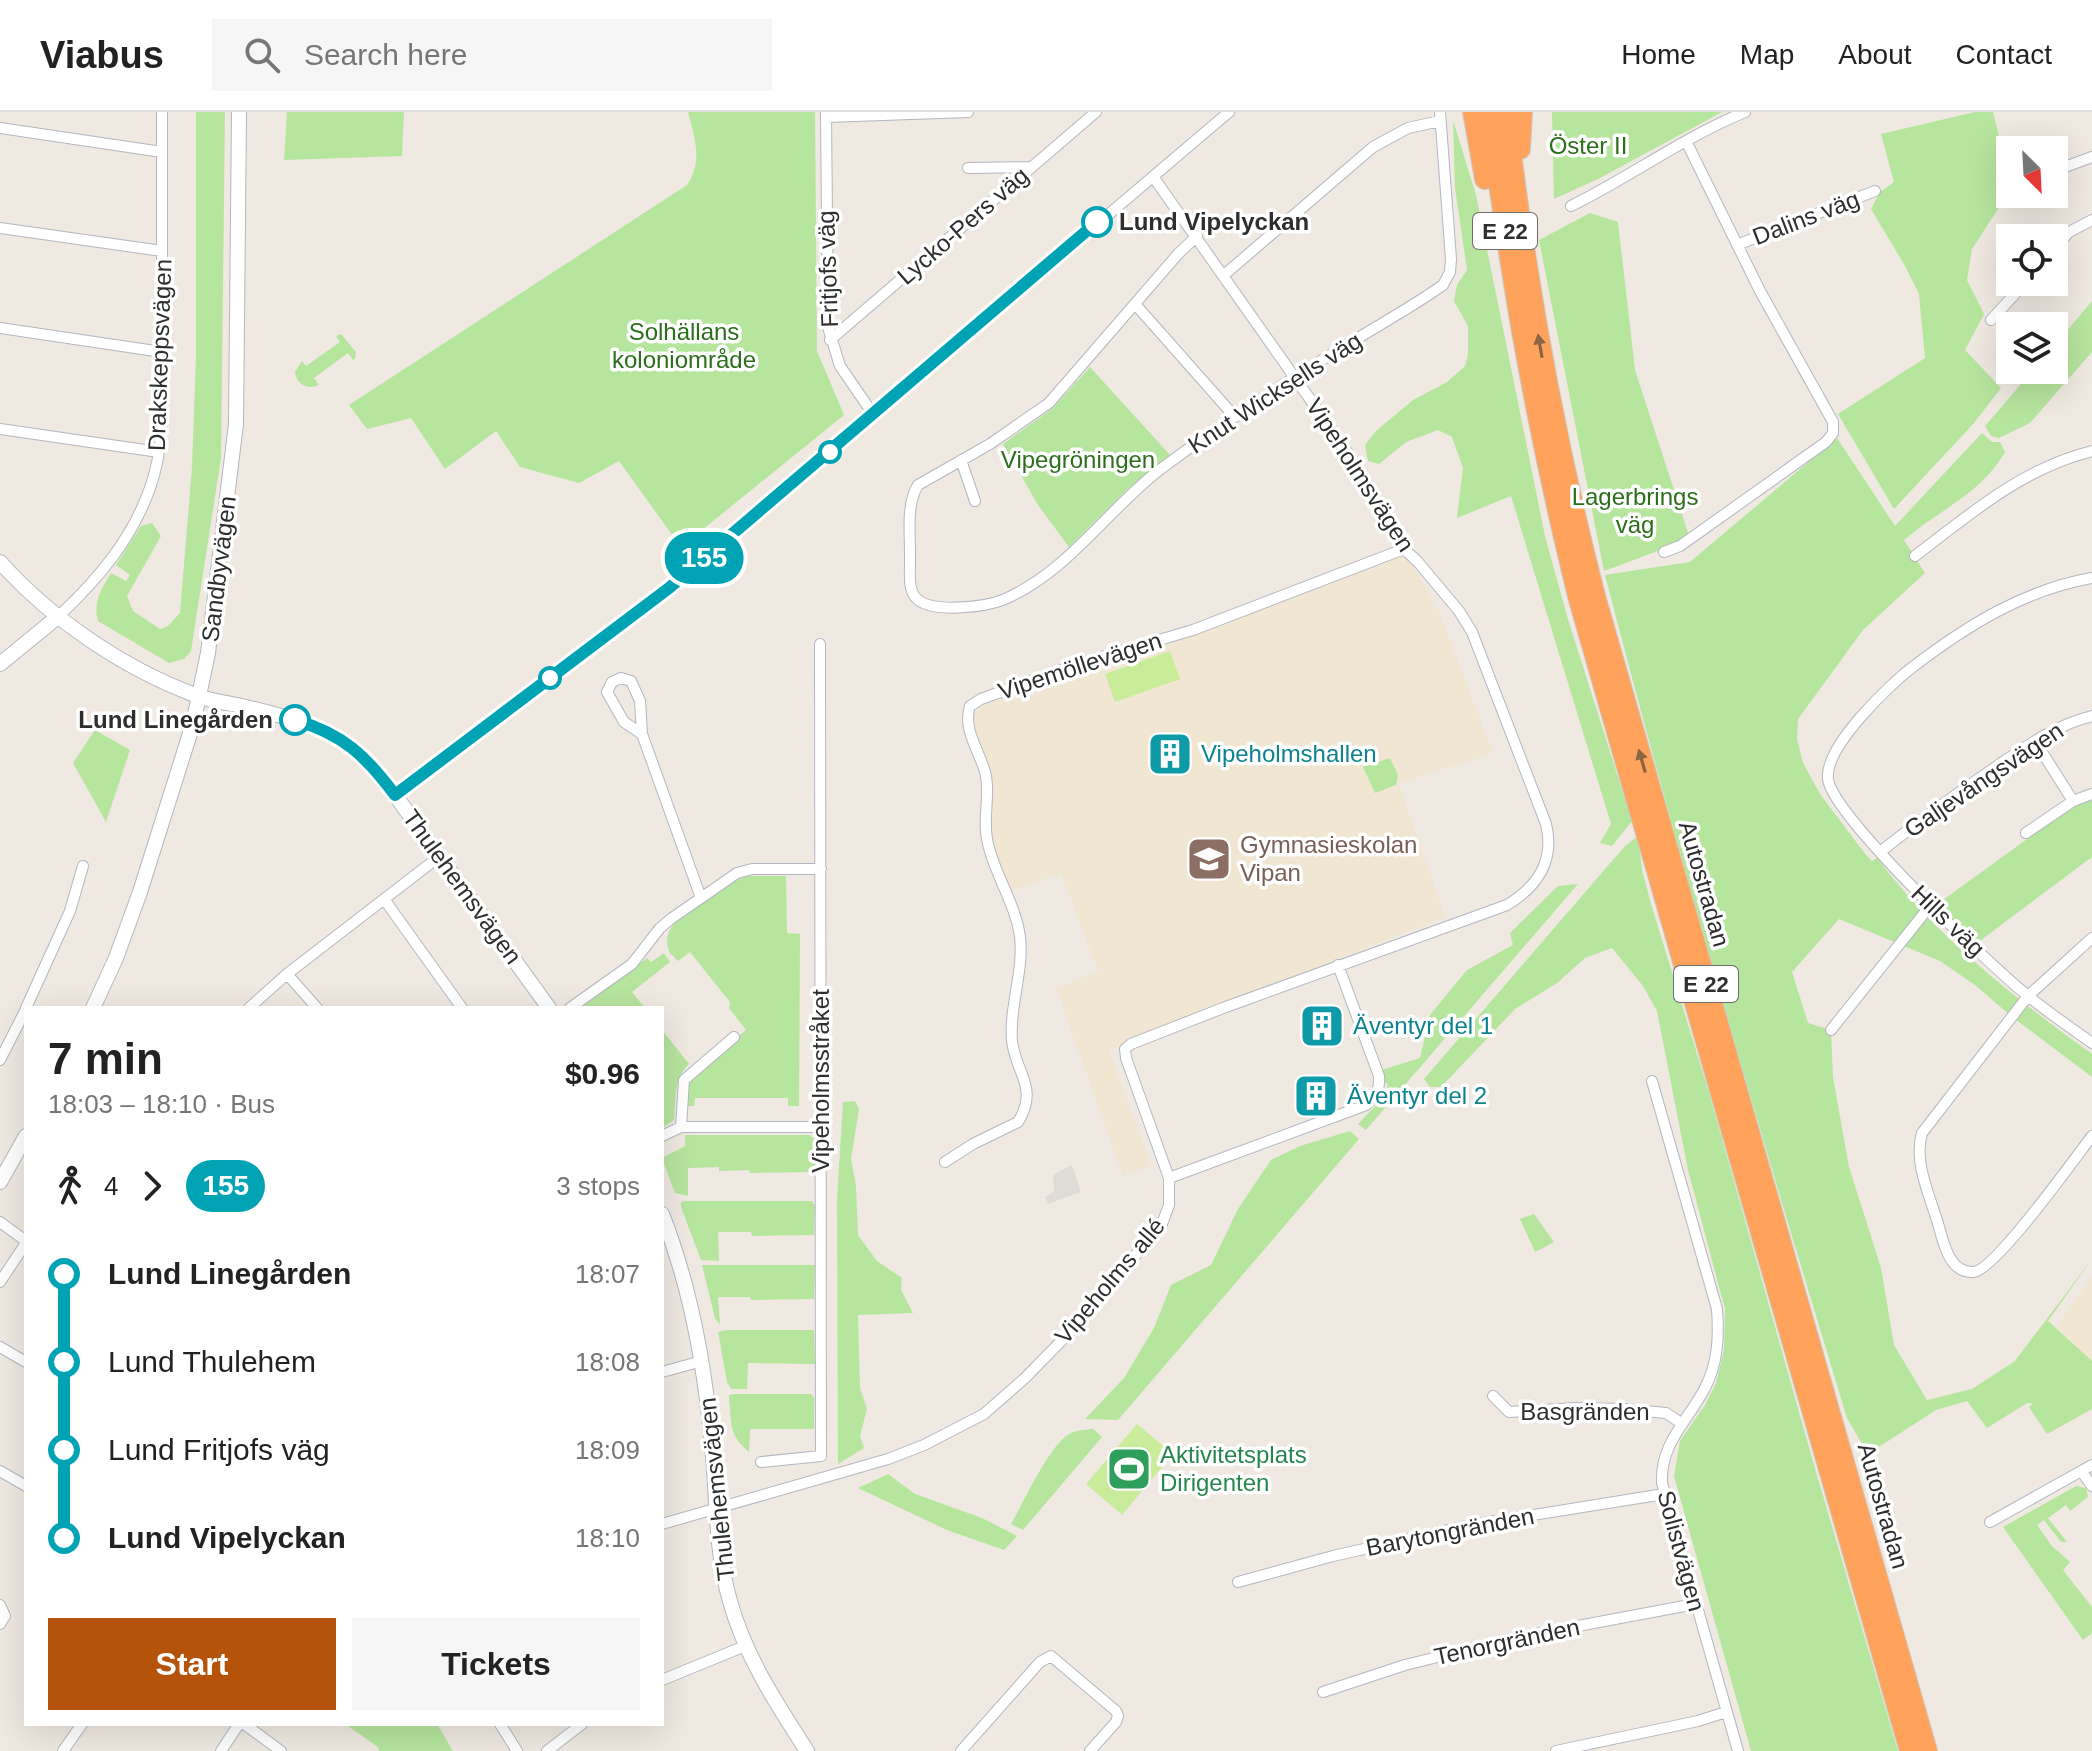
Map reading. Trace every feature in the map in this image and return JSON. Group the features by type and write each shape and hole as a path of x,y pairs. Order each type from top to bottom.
{"highway":[{"path":"1473,112 1489,203 1523,349"},
{"name":"Autostradan","path":"1490,112 1523,349 1557,511 1592,645 1910,1751"},
{"name":"Autostradan","path":"1506,112 1517,209 1557,437 1595,596 1927,1751"},
{"path":"1517,209 1522,112"}],"street":[{"name":"Drakskeppsvägen","path":"60,615 102,573 133,528 151,485 159,452 162,112"},
{"name":"Sandbyvägen","path":"94,1006 116,958 140,892 200,697 217,589 236,424 239,112"},
{"path":"826,114 968,112"},
{"name":"Lycko-Pers väg","path":"830,340 1096,112"},
{"path":"395,795 669,588 1229,112"},
{"path":"1571,206 1617,183 1686,141 1745,112"},
{"name":"Fritjofs väg","path":"826,114 826,290 830,340 844,374 873,414"},
{"path":"1224,275 1373,147 1408,128 1440,116"},
{"name":"Knut Wicksells väg","path":"961,460 921,481 912,496 910,583 917,599 928,605 986,605 1023,589 1082,544 1158,471 1295,377 1443,285 1450,272 1440,116"},
{"path":"0,128 162,152"},
{"path":"1664,552 1690,539 1826,442 1833,433 1831,417 1737,245 1686,141"},
{"path":"2068,166 2092,157"},
{"path":"968,168 1032,167"},
{"name":"Vipeholmsvägen","path":"1154,178 1355,463 1404,549 1459,611 1472,632 1546,824 1549,846 1544,870 1529,889 1499,908"},
{"name":"Dalins väg","path":"1737,245 1875,191"},
{"path":"2068,233 2092,220"},
{"path":"0,228 162,251"},
{"path":"975,501 961,460 1023,423 1049,403 1197,236"},
{"path":"1991,320 2013,296"},
{"path":"1135,304 1235,417"},
{"path":"0,328 162,352"},
{"path":"0,429 159,452"},
{"path":"1915,556 2012,483 2063,458 2092,451"},
{"name":"Vipemöllevägen","path":"945,1162 1018,1122 1028,1101 1011,1031 1021,962 1020,935 988,845 986,775 968,727 970,706 981,699 1081,663 1193,630 1404,549"},
{"name":"Thulehemsvägen","path":"0,562 35,597 123,660 200,697 277,714 329,732 361,755 395,795 548,1006"},
{"name":"Hills väg","path":"2092,578 2023,599 1960,631 1903,674 1872,703 1841,743 1827,778 1832,794 1930,906 2028,996 2092,1043"},
{"path":"0,664 60,615"},
{"name":"Vipeholmsstråket","path":"761,1462 821,1456 820,644"},
{"path":"642,734 624,722 607,692 612,682 626,678 635,687 640,701 642,734 701,898"},
{"name":"Galjevångsvägen","path":"1880,852 1968,786 2035,741 2078,719 2092,716"},
{"path":"2035,741 2073,801"},
{"path":"2026,833 2073,801 2092,794"},
{"path":"251,1006 287,974 440,856"},
{"path":"27,1006 70,911 83,866"},
{"path":"573,1006 632,964 660,928 745,870 821,869"},
{"path":"384,899 461,1006"},
{"path":"1831,1030 1930,906"},
{"name":"Vipeholms allé","path":"664,1523 888,1459 924,1445 984,1414 1066,1337 1162,1224 1169,1205 1169,1178 1125,1049 1157,1033 1499,908"},
{"path":"2092,938 2028,996 1922,1133 1919,1144 1924,1176 1949,1258 1963,1271 1983,1270 2006,1246 2092,1136"},
{"path":"1169,1178 1366,1105 1374,1097 1380,1085 1379,1076 1338,965"},
{"path":"287,974 315,1006"},
{"path":"0,1060 24,1012"},
{"path":"681,1127 684,1080 734,1037"},
{"name":"Solistvägen","path":"1652,1081 1717,1309 1718,1342 1710,1377 1672,1439 1661,1475 1738,1751"},
{"path":"664,1135 681,1127 820,1127"},
{"path":"0,1182 24,1140"},
{"path":"0,1222 24,1240"},
{"name":"Thulehemsvägen","path":"664,1222 692,1308 702,1361 720,1560 729,1599 745,1646 807,1751"},
{"path":"0,1282 24,1245"},
{"path":"0,1347 24,1361"},
{"path":"664,1371 702,1361"},
{"name":"Basgränden","path":"1493,1396 1509,1412 1624,1409 1666,1413 1681,1423"},
{"path":"1990,1522 2092,1465"},
{"path":"0,1471 24,1485"},
{"path":"2081,1471 2092,1486"},
{"name":"Barytongränden","path":"1238,1582 1333,1556 1471,1525 1664,1494"},
{"name":"Tenorgränden","path":"1323,1692 1405,1665 1514,1638 1695,1604"},
{"path":"0,1605 5,1616 0,1624"},
{"path":"664,1679 745,1646"},
{"path":"961,1751 1043,1658 1051,1656 1116,1711 1116,1722 1090,1751"},
{"path":"1556,1751 1698,1721 1726,1712"},
{"path":"63,1751 81,1726"},
{"path":"221,1751 240,1726"},
{"path":"245,1726 281,1751"},
{"path":"501,1726 517,1751"},
{"path":"547,1751 579,1726"}],"shaded area":[{"name":"Gymnasieskolan Vipan","path":"1404,549 1440,614 1493,753 1399,784 1445,917 1109,1050 1151,1165 1123,1176 1056,988 1098,971 1061,873 1006,893 988,845 986,790 967,715 979,711 982,703 1015,688 1021,696 1035,696 1043,688 1043,677 1193,630"},
{"path":"1072,1165 1081,1192 1048,1204 1045,1197 1054,1191 1053,1175"},
{"path":"2092,1277 2092,1361 2055,1328"}],"green space":[{"path":"196,112 225,112 221,458 191,651 184,659 169,663 98,621 97,602 111,573 126,581 130,575 116,565 141,526 152,523 161,536 127,596 133,611 160,629 168,626 180,613 192,467 196,357"},
{"path":"287,112 404,112 402,156 284,160"},
{"name":"Solhällans koloniområde","path":"688,112 815,112 817,351 844,415 681,547 619,461 579,483 520,467 496,431 445,469 411,418 367,429 349,405 687,185 696,158"},
{"name":"Öster II","path":"1552,112 1722,112 1600,178 1554,199"},
{"path":"1975,112 1993,112 1999,136 1996,136 1996,208 1999,208 1972,249 1967,280 1984,314 1965,350 2001,388 1974,423 1894,509 1838,414 1925,358 1919,294 1871,209 1880,192 1894,182 1881,134"},
{"path":"1453,120 1476,195 1545,536 1632,821 1612,846 1600,843 1611,824 1511,496 1457,518 1463,468 1452,437 1438,430 1406,442 1379,464 1368,461 1365,445 1376,431 1413,400 1447,382 1465,366 1468,354 1468,326 1454,301 1457,285 1467,270 1455,188"},
{"name":"Lagerbrings väg","path":"1590,213 1618,222 1635,370 1690,539 1604,571 1539,240"},
{"path":"2092,301 2092,352 2068,379 2068,329"},
{"path":"341,334 356,352 355,359 348,353 314,378 319,385 310,387 300,383 295,372 302,361 306,366 340,342 336,336"},
{"name":"Vipegröningen","path":"1090,367 1170,455 1130,487 1069,547 1038,505 1003,444 1052,409"},
{"path":"2021,384 2064,384 2030,423 1999,438 1991,436 1985,426"},
{"path":"1982,433 1992,442 2000,442 2005,452 1972,490 1904,540 1925,573 1863,630 1798,719 1797,739 1803,763 1820,794 1866,855 1872,861 1877,858 1924,913 1977,964 2092,1054 2092,1077 1940,961 1839,919 1792,972 1808,1023 1831,1030 1833,1077 1849,1167 1881,1268 1894,1345 1927,1400 1972,1389 2015,1361 2092,1259 2048,1321 2092,1361 2092,1409 2047,1434 2029,1407 2033,1403 2027,1403 1987,1428 1967,1401 1936,1410 1868,1454 1847,1418 1784,1208 1691,892 1605,575 1690,562 1837,438 1895,526"},
{"path":"1170,651 1180,679 1115,702 1105,674"},
{"path":"95,730 130,750 106,822 73,763"},
{"path":"1390,758 1398,775 1396,785 1375,793 1363,767"},
{"path":"2092,800 2092,857 1977,943 1936,905 2070,808"},
{"path":"1638,836 1642,870 1651,904 1710,1096 1898,1751 1751,1751 1674,1476 1680,1441 1716,1383 1724,1350 1725,1309 1688,1170 1657,1011 1643,986 1612,948 1585,958 1557,983 1515,1009 1441,1087 1430,1087 1424,1079 1625,846"},
{"path":"744,876 786,876 787,933 800,934 799,1106 788,1106 788,1098 695,1098 694,1106 687,1106 688,1083 695,1071 746,1030 729,1008 730,1002 690,952 678,961 670,953 668,934 685,914"},
{"path":"1578,884 1366,1130 1358,1124 1383,1098 1388,1085 1375,1072 1420,1058 1430,1015 1467,970 1513,945 1510,933 1558,886"},
{"path":"664,953 670,962 632,992 643,1006 583,1006 647,958 651,962"},
{"path":"664,1033 689,1064 678,1083 674,1120 664,1127"},
{"path":"855,1101 859,1109 851,1159 856,1186 858,1235 877,1261 902,1278 901,1290 913,1313 858,1315 860,1388 867,1409 860,1436 864,1448 838,1464 837,1199 843,1102"},
{"path":"1350,1131 1359,1139 1118,1420 1085,1419 1124,1378 1154,1328 1171,1285 1211,1265 1238,1209 1271,1160 1300,1146"},
{"path":"685,1135 810,1135 815,1140 815,1172 750,1173 749,1170 719,1171 719,1167 688,1168 688,1196 675,1193 664,1163 664,1157 685,1146"},
{"path":"812,1201 815,1206 814,1235 752,1236 751,1232 718,1232 719,1261 701,1260 681,1207 681,1202"},
{"path":"1534,1214 1554,1242 1535,1252 1520,1219"},
{"path":"702,1265 815,1265 814,1299 718,1297 720,1325 715,1318"},
{"path":"814,1330 815,1364 748,1363 747,1389 731,1389 718,1332"},
{"path":"811,1394 814,1398 814,1429 750,1429 749,1452 737,1440 732,1428 729,1395"},
{"name":"Aktivitetsplats Dirigenten","path":"1137,1424 1173,1454 1122,1515 1086,1484"},
{"path":"1093,1429 1102,1437 1023,1530 1011,1524 1045,1462 1061,1440 1074,1432"},
{"path":"888,1474 915,1494 982,1518 1017,1536 1004,1550 947,1530 858,1488"},
{"path":"2076,1486 2086,1488 2088,1497 2070,1511 2066,1505 2048,1518 2067,1542 2061,1542 2044,1520 2037,1525 2052,1546 2070,1562 2063,1570 2092,1607 2092,1633 2083,1640 2003,1527"},
{"path":"348,1726 438,1726 453,1751 379,1751 378,1747"}],"bus line":[{"name":"155","path":"295,720 314,725 351,746 379,773 395,795 669,588 1097,222"}],"place":[{"name":"Lund Vipelyckan","path":"1097,222"},
{"name":"Lund Linegården","path":"295,720"},
{"name":"Vipeholmshallen","path":"1170,754"},
{"name":"Gymnasieskolan Vipan","path":"1209,859"},
{"name":"Äventyr del 1","path":"1322,1026"},
{"name":"Äventyr del 2","path":"1316,1096"},
{"name":"Aktivitetsplats Dirigenten","path":"1129,1469"}]}
